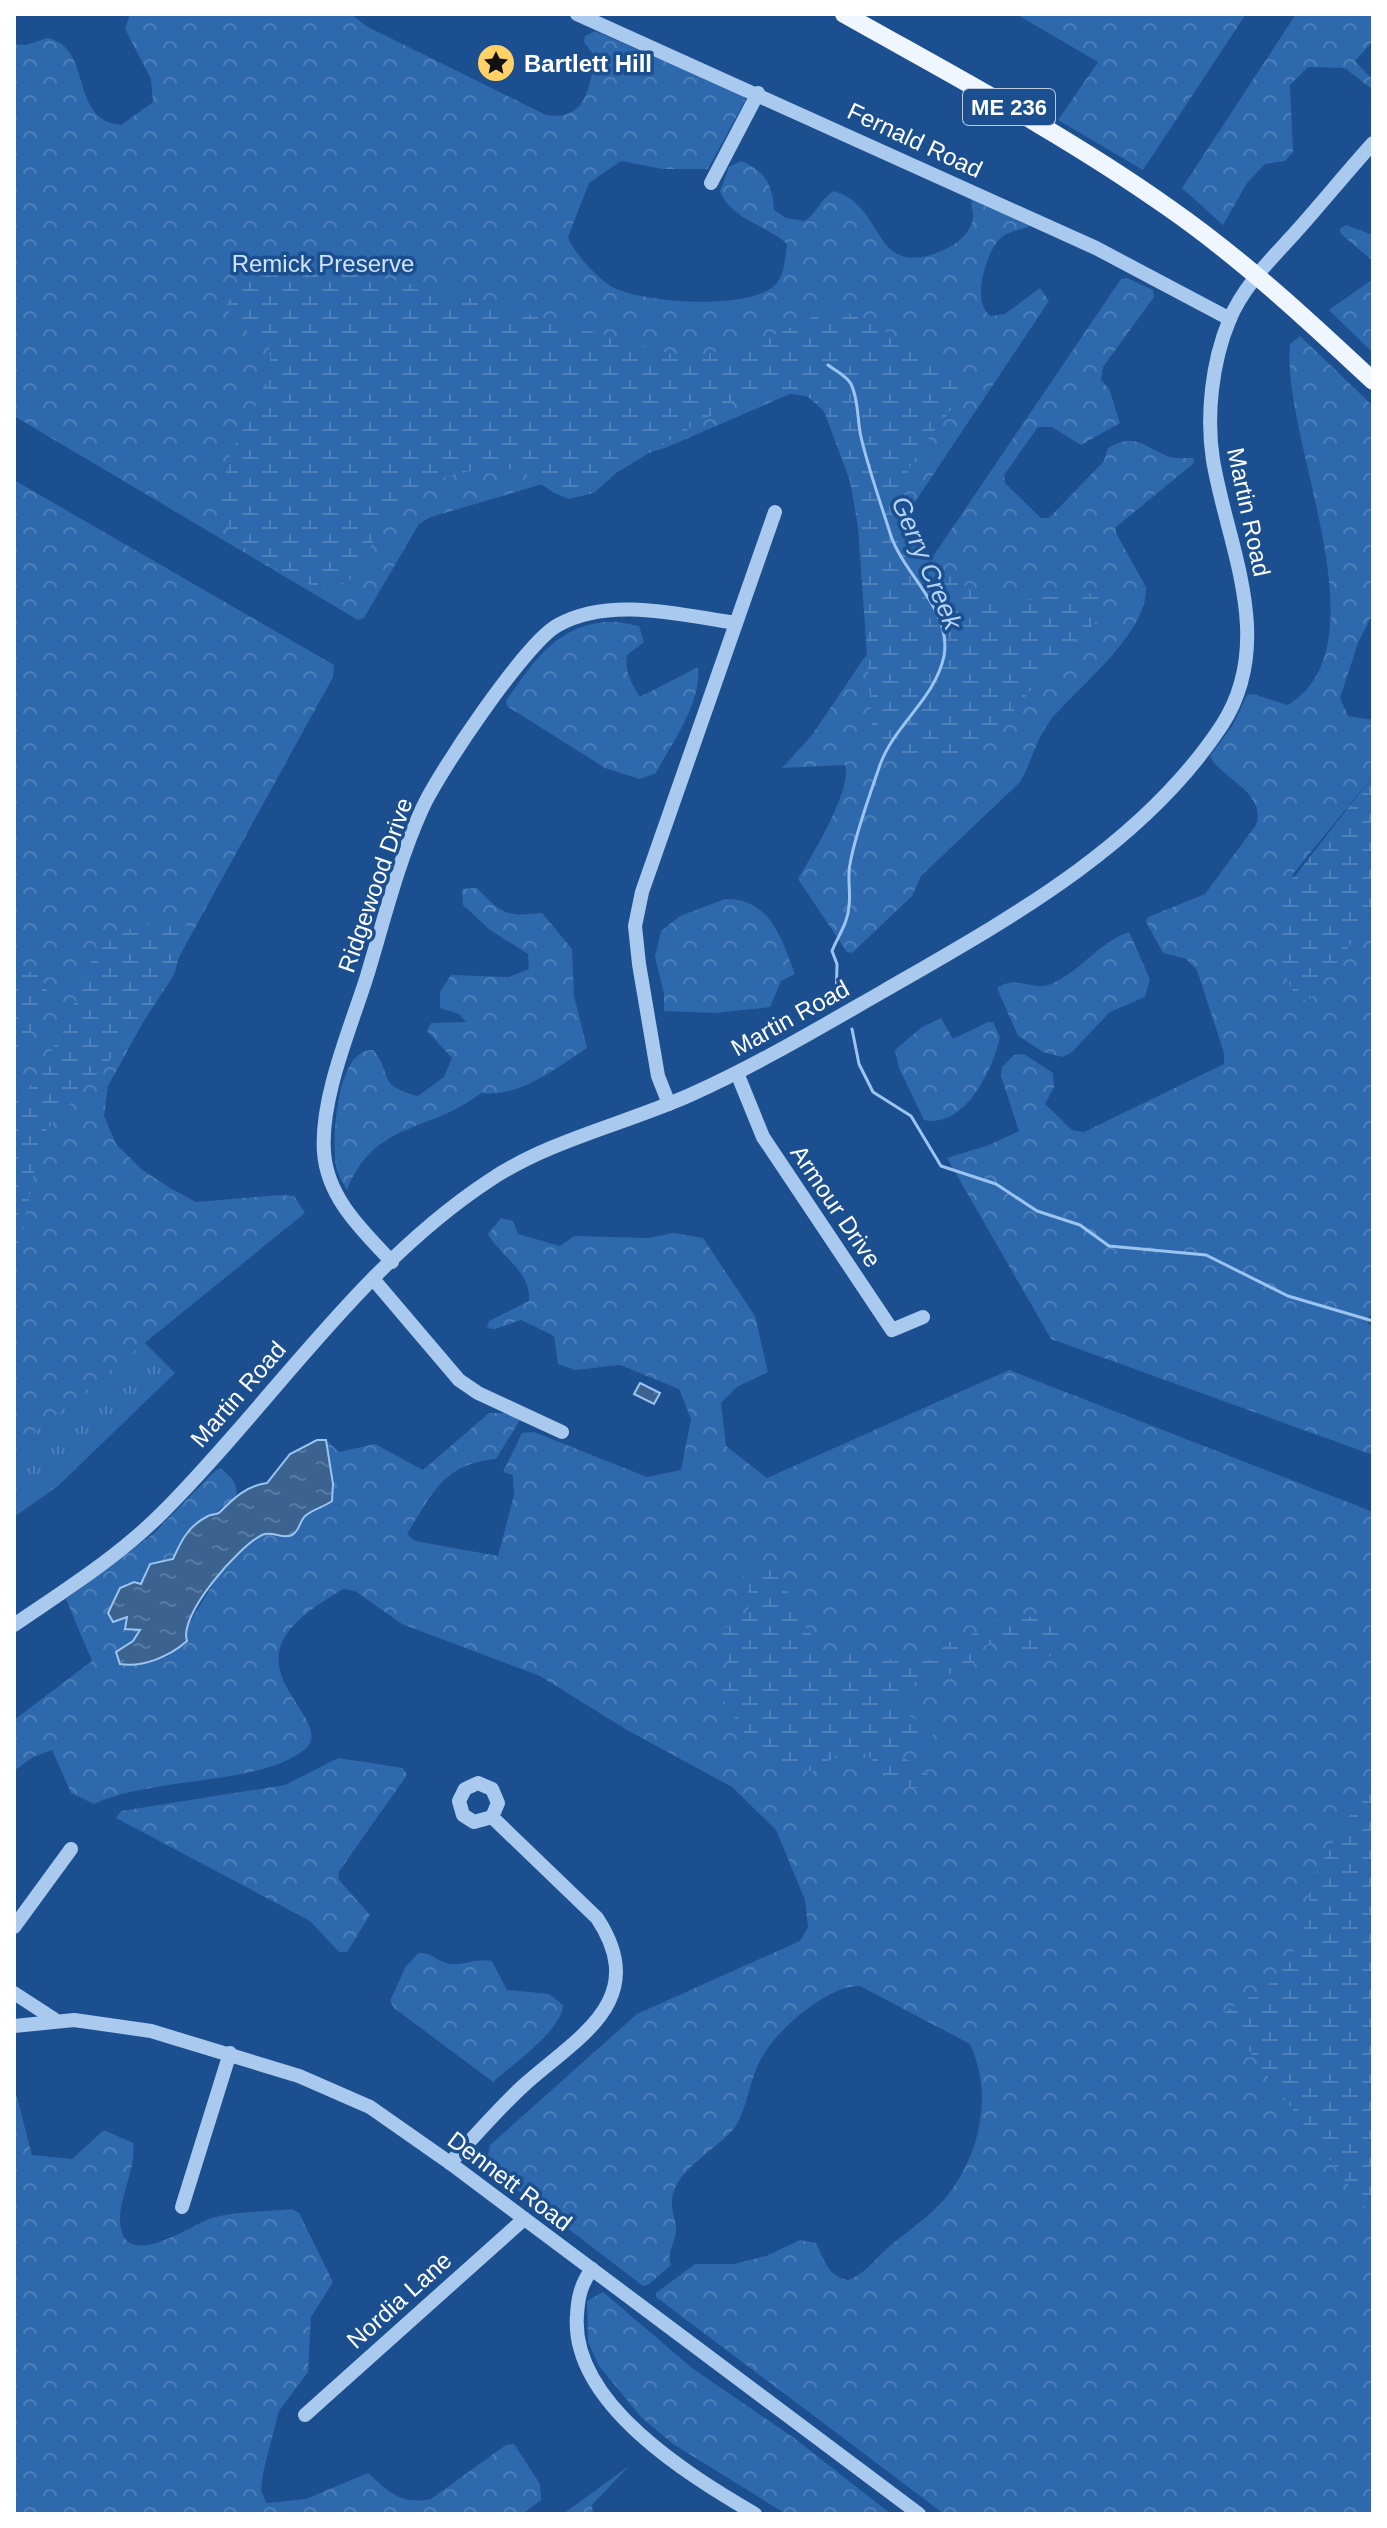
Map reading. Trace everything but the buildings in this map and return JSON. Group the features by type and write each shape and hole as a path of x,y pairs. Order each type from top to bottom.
{"main road":[{"name":"ME 236","path":"844,14 1076,148 1169,208 1258,276 1373,381"}],"street":[{"name":"Fernald Road","path":"577,14 1096,248 1230,319"},
{"path":"711,183 758,93"},
{"name":"Martin Road","path":"14,1625 141,1534 317,1338 392,1262 436,1221 504,1171 737,1073 947,956 1060,882 1132,827 1219,729 1239,684 1245,627 1240,563 1218,484 1211,434 1216,369 1230,319 1258,276 1373,143"},
{"path":"669,1104 658,1076 635,926 642,892 775,512"},
{"name":"Ridgewood Drive","path":"392,1262 354,1221 335,1192 327,1171 324,1144 332,1091 422,807 527,652 551,629 586,613 616,611 736,623"},
{"name":"Armour Drive","path":"737,1073 763,1137 892,1330 923,1317"},
{"path":"374,1280 459,1380 478,1393 562,1432"},
{"path":"450,2163 514,2095 593,2028 610,2002 616,1978 607,1937 597,1918 492,1817"},
{"path":"14,1927 71,1849"},
{"path":"14,1993 54,2019"},
{"name":"Dennett Road","path":"14,2026 54,2019 116,2024 230,2053 299,2076 360,2102 450,2163 919,2514"},
{"path":"182,2207 230,2053"},
{"name":"Nordia Lane","path":"305,2415 524,2219"},
{"path":"592,2269 580,2290 576,2322 583,2358 594,2378 650,2444 701,2482 755,2514"}],"green space":[{"name":"Remick Preserve","path":"130,14 351,14 366,26 546,115 559,116 578,108 587,91 595,57 584,42 585,36 595,31 744,96 745,101 708,169 662,169 621,161 589,183 568,237 587,265 612,287 647,297 695,302 743,299 775,285 783,271 787,244 732,209 720,191 729,167 741,161 762,174 772,193 774,210 786,218 805,221 834,191 851,199 863,210 888,247 899,255 914,258 934,254 959,241 971,225 972,200 1030,226 1007,234 994,246 982,279 982,301 991,316 1005,314 1040,288 1049,301 881,553 844,452 826,415 812,399 790,394 665,448 431,517 419,524 364,618 358,620 14,416 14,44 26,45 47,38 62,44 71,55 94,111 105,120 121,125 153,102 151,79 125,29"},
{"path":"1016,14 1246,14 1143,170 1058,120 1098,62"},
{"path":"1296,14 1373,14 1373,41 1355,61 1373,80 1373,90 1345,68 1308,67 1290,85 1293,152 1285,161 1265,164 1247,183 1223,225 1182,188"},
{"path":"1346,225 1373,235 1373,261 1341,234 1340,229"},
{"path":"292,258 452,293 686,358 754,344 829,310 854,314 957,371 963,392 915,459 905,479 903,500 908,521 930,557 945,572 964,584 1002,599 1028,600 1079,592 1104,597 1099,619 1067,648 984,745 959,762 946,766 927,747 909,757 886,754 872,728 858,527 850,481 824,411 799,389 753,390 616,473 594,493 569,499 554,493 519,469 480,469 447,476 407,496 376,536 355,576 337,588 316,587 279,571 238,543 220,520 219,495 232,450 272,375 269,347 232,320 227,305 239,287 254,274"},
{"path":"1127,278 1153,290 1154,297 1103,367 1101,380 1109,389 1120,423 1081,445 1052,427 1038,427 1004,475 1005,483 1041,518 1049,518 1104,461 1108,448 1117,443 1139,442 1170,457 1193,458 1194,463 1116,527 1116,533 1146,587 1144,605 1124,641 1050,721 1020,782 921,876 912,896 852,953 847,952 798,879 837,806 846,776 845,765 782,768 812,735 1121,279"},
{"path":"1373,279 1373,353 1329,310"},
{"path":"1300,336 1373,406 1373,613 1358,643 1340,698 1348,716 1373,720 1373,776 1293,874 1311,997 1373,914 1373,1315 1368,1317 1368,1323 1373,1328 1373,1455 1051,1339 947,1158 989,1145 1019,1131 1001,1076 1002,1067 1014,1055 1024,1054 1053,1073 1054,1087 1045,1104 1072,1130 1084,1132 1224,1064 1224,1053 1197,970 1186,959 1163,953 1146,922 1148,917 1205,894 1256,825 1258,814 1249,795 1210,756 1233,725 1247,695 1288,705 1316,676 1329,636 1330,590 1323,538 1291,385 1290,344"},
{"path":"14,480 334,665 333,677 108,1086 104,1116 116,1144 141,1169 196,1202 294,1196 305,1213 14,1449"},
{"path":"618,622 639,626 644,642 627,655 626,661 629,677 640,697 698,667 695,694 684,722 656,773 640,779 605,768 507,706 506,701 539,657 566,635 581,627"},
{"path":"1373,776 1373,914 1311,998 1302,1001 1288,982 1280,951 1280,895"},
{"path":"477,888 505,912 542,913 572,949 574,996 587,1048 524,1086 510,1091 481,1093 442,1116 388,1139 372,1151 359,1167 347,1190 336,1167 335,1137 339,1098 351,1064 361,1053 373,1050 390,1083 418,1096 444,1077 452,1058 427,1031 431,1023 466,1022 459,1014 440,1008 440,992 451,975 509,977 529,969 528,954 490,930 463,905 462,889"},
{"path":"725,899 740,900 763,913 779,935 795,974 781,981 770,1007 716,1013 664,1011 664,994 655,957 661,931 680,916"},
{"path":"175,921 187,926 174,975 141,1025 41,1136 14,1276 14,1086 16,1091 28,1089 63,1032 97,948 127,930 155,922"},
{"path":"1129,932 1150,979 1145,997 1110,1012 1071,1053 1062,1057 1043,1052 1018,1036 997,988 1011,983 1051,984 1108,943"},
{"path":"14,970 39,973 47,990 41,1011 21,1045 14,1065"},
{"path":"941,1018 953,1039 988,1022 993,1022 1000,1037 991,1065 975,1094 952,1115 939,1120 924,1120 899,1068 895,1050 922,1027"},
{"path":"14,1212 175,1373 58,1486 14,1517"},
{"path":"501,1218 513,1221 518,1234 560,1246 574,1236 648,1238 673,1233 703,1238 755,1316 768,1372 737,1387 721,1403 726,1446 767,1478 1009,1370 1373,1512 1373,2514 944,2514 656,2297 656,2293 695,2264 734,2264 766,2256 800,2240 816,2243 831,2271 848,2280 866,2269 934,2210 959,2179 975,2142 982,2102 981,2082 970,2044 860,1986 833,1993 819,2001 790,2023 768,2047 757,2067 735,2127 689,2169 675,2189 672,2204 676,2230 670,2255 671,2265 648,2285 643,2286 486,2166 490,2145 637,2014 800,1941 808,1927 805,1900 776,1830 732,1787 627,1730 540,1676 402,1624 355,1591 343,1589 302,1618 283,1640 278,1657 281,1673 310,1728 311,1739 305,1749 286,1761 235,1775 117,1795 94,1804 71,1793 52,1750 33,1757 14,1771 14,1720 92,1661 66,1599 153,1534 221,1468 235,1485 235,1499 185,1533 173,1559 147,1567 141,1584 117,1592 108,1613 113,1622 127,1617 125,1629 140,1630 133,1641 132,1664 167,1657 187,1641 187,1627 225,1564 261,1536 297,1533 307,1514 326,1505 333,1496 326,1440 339,1452 375,1444 423,1470 489,1413 506,1413 520,1420 496,1459 464,1467 441,1483 407,1534 415,1541 498,1556 514,1495 513,1475 503,1472 522,1433 534,1432 647,1477 681,1470 691,1419 679,1389 620,1365 575,1370 558,1364 554,1336 521,1320 495,1329 487,1328 489,1321 529,1301 521,1273 488,1234"},
{"path":"766,1561 777,1566 800,1619 824,1652 880,1656 908,1664 934,1659 947,1642 963,1639 1003,1618 1017,1616 1059,1623 1067,1639 1056,1656 1026,1655 994,1642 982,1647 972,1665 961,1672 918,1680 899,1693 898,1709 917,1720 944,1728 924,1740 903,1744 898,1750 899,1757 914,1762 933,1780 928,1787 911,1788 884,1775 868,1755 857,1751 842,1752 813,1771 779,1769 746,1736 720,1694 722,1683 731,1673 721,1631 747,1612 751,1603 743,1572"},
{"path":"338,1758 403,1768 407,1775 338,1873 339,1880 370,1915 347,1952 339,1952 310,1921 116,1818 121,1811 285,1785"},
{"path":"1373,1783 1373,2218 1222,2014 1266,1986 1288,1961 1306,1922 1309,1892 1320,1866"},
{"path":"419,1953 451,1964 492,1961 507,1990 549,1994 563,2005 561,2015 546,2036 493,2082 394,2008 390,2001 406,1966"},
{"path":"14,2086 32,2155 72,2159 104,2130 133,2143 133,2162 120,2221 124,2237 133,2244 160,2242 221,2216 292,2209 299,2213 333,2282 311,2317 308,2372 279,2411 263,2473 261,2490 266,2503 306,2499 368,2473 389,2491 403,2498 431,2499 506,2445 514,2444 540,2484 541,2500 523,2514 14,2514"},
{"path":"603,2292 692,2368 794,2438 891,2514 786,2514 673,2444 641,2417 599,2366 588,2342 587,2301"},
{"path":"629,2466 592,2505 593,2514 563,2514"}],"water":[{"path":"640,1383 660,1393 654,1404 634,1394"},
{"path":"317,1440 326,1440 333,1484 332,1501 305,1516 292,1535 262,1535 239,1553 201,1599 187,1629 187,1641 164,1656 147,1662 120,1664 116,1652 133,1641 140,1630 125,1629 127,1617 113,1622 108,1613 120,1588 134,1582 141,1584 150,1564 173,1559 182,1540 195,1524 219,1513 247,1490 267,1483 290,1454"}],"waterway":[{"name":"Gerry Creek","path":"828,365 851,384 864,450 891,536 934,608 945,639 939,671 932,686 886,751 859,828 849,869 848,912 832,951 837,964 836,1003"},
{"name":"Gerry Creek","path":"852,1029 859,1064 873,1092 911,1116 941,1166 996,1184 1037,1211 1080,1225 1109,1246 1206,1255 1288,1296 1373,1321"}],"place":[{"name":"Bartlett Hill","path":"496,63"}]}
